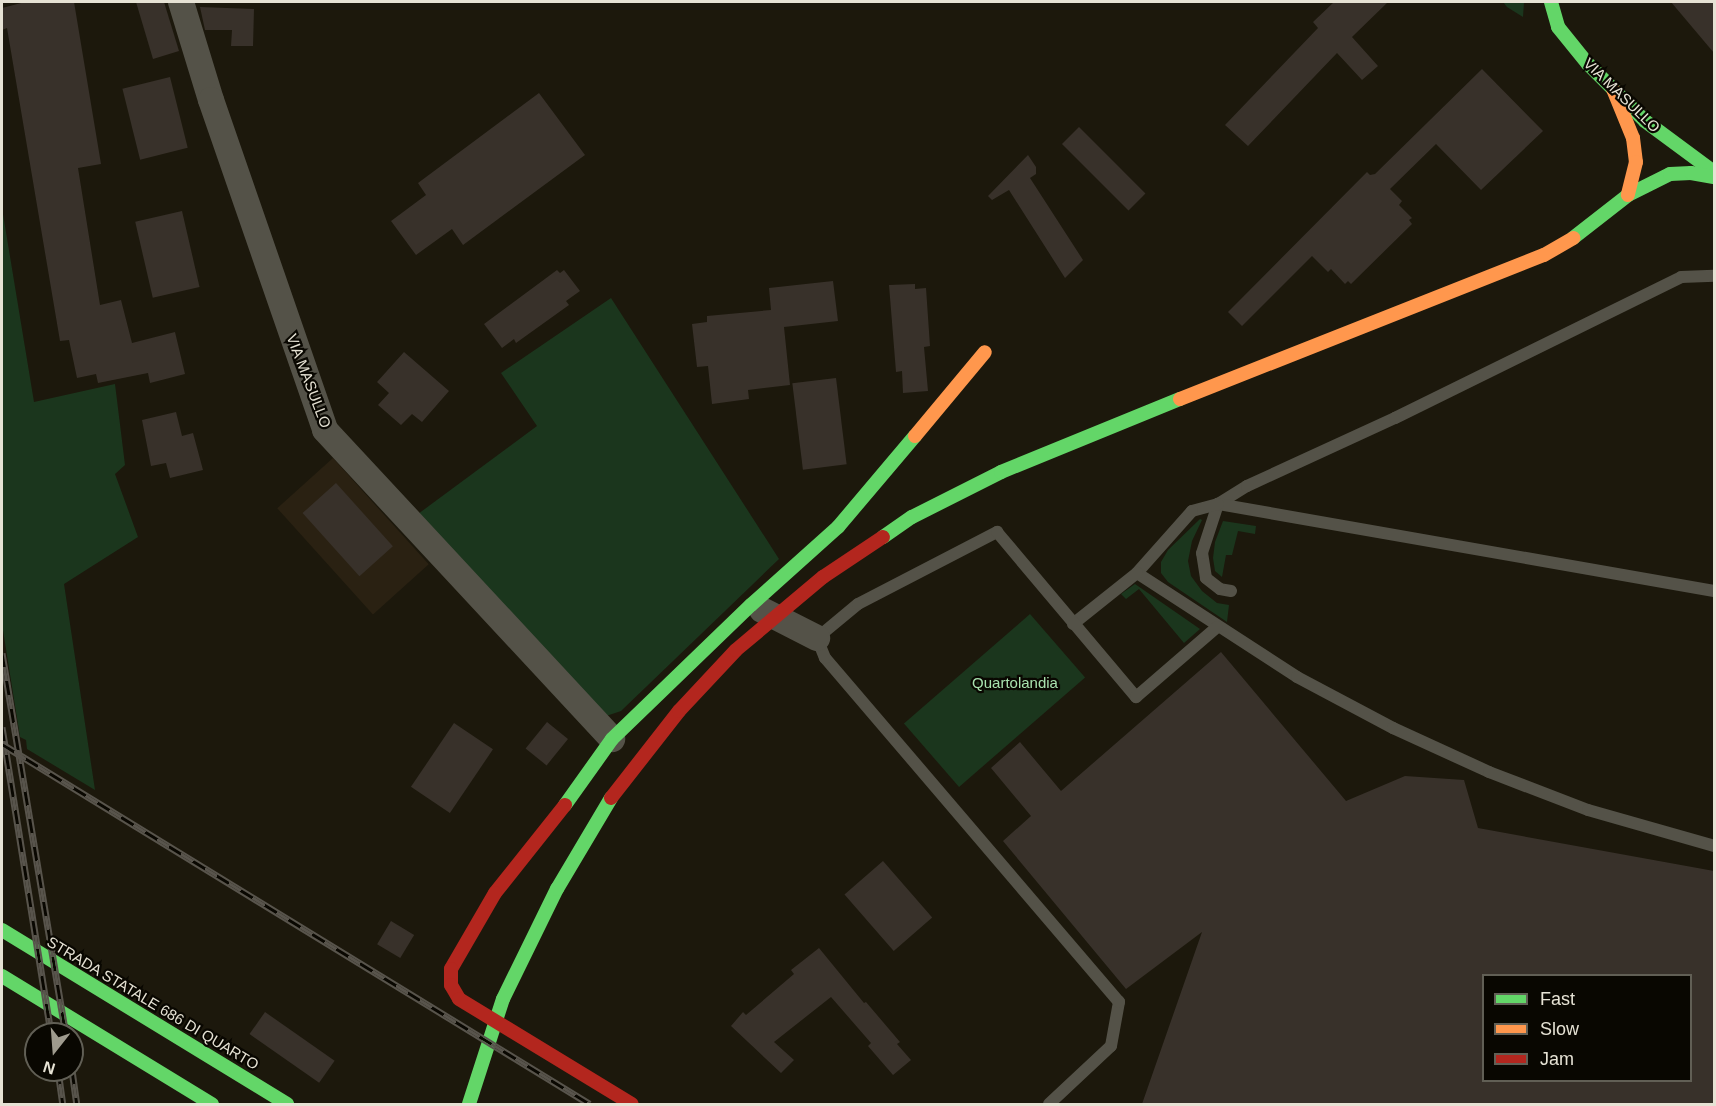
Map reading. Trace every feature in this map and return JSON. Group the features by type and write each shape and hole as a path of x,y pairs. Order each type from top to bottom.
{"main road":[{"name":"VIA MASULLO","path":"1551,2 1558,27 1613,89 1653,127 1714,172"},
{"path":"1613,89 1633,138 1636,162 1628,195"},
{"path":"469,1104 503,999 557,889 606,804 679,711 736,650 823,577 912,517 1001,472 1232,377 1544,255 1584,232 1628,195 1670,174 1691,173 1714,177"},
{"path":"632,1104 459,999 451,985 450,977 454,962 495,893 550,825 612,739 751,605 838,527 985,352"},
{"name":"STRADA STATALE 686 DI QUARTO","path":"2,930 287,1104"},
{"path":"2,976 212,1104"}],"street":[{"name":"VIA MASULLO","path":"181,2 211,100 325,430 612,739"},
{"path":"751,605 818,638"}],"lane":[{"path":"1073,624 1137,573 1192,512 1218,504 1247,486 1395,418 1681,277 1714,276"},
{"path":"1218,504 1714,591"},
{"path":"1218,504 1202,553 1206,578 1220,589 1231,591"},
{"path":"1049,1104 1111,1046 1119,1002 825,658 818,638 858,604 997,532 1136,698 1217,627"},
{"path":"1137,573 1217,627 1343,703 1489,772 1588,810 1714,846"}],"shaded area":[{"path":"333,458 429,564 373,614 277,508"}],"green space":[{"path":"1503,2 1524,2 1523,17 1507,7"},
{"path":"2,208 34,402 115,384 125,465 115,474 138,537 64,584 95,790 27,749 26,740 20,737 2,624"},
{"path":"611,298 779,559 621,711 606,716 418,514 537,426 501,373"},
{"path":"1200,519 1202,520 1192,541 1188,561 1191,576 1202,591 1217,603 1229,605 1227,622 1168,582 1161,573 1161,562 1168,550"},
{"path":"1223,521 1256,526 1255,534 1238,531 1232,555 1226,555 1222,577 1215,571 1213,558 1215,542"},
{"path":"1135,584 1200,629 1184,643 1139,589 1126,599 1121,594"},
{"name":"Quartolandia","path":"1030,614 1085,677 959,787 904,724"}],"building":[{"path":"25,2 74,2 101,164 78,168 100,305 121,300 132,343 175,332 185,374 150,383 148,373 98,383 96,374 77,378 69,340 60,341 7,28 2,30 2,8"},
{"path":"136,2 164,2 179,51 153,59"},
{"path":"1334,2 1388,2 1352,37 1378,66 1362,80 1337,53 1248,146 1225,125 1318,28 1313,22"},
{"path":"1671,2 1714,2 1714,53"},
{"path":"200,7 254,9 253,46 231,46 232,30 205,30"},
{"path":"1482,69 1543,131 1481,190 1436,144 1390,189 1402,201 1399,205 1412,218 1409,220 1412,224 1351,284 1348,281 1345,284 1331,269 1328,272 1312,256 1242,326 1228,312 1367,172 1370,175 1375,174"},
{"path":"170,77 188,148 140,160 122,89"},
{"path":"539,93 585,155 463,245 452,229 416,255 391,221 426,195 418,183"},
{"path":"1079,127 1145,193 1128,210 1062,144"},
{"path":"1028,155 1036,167 1036,174 1030,178 1083,260 1065,278 1009,190 992,200 988,196"},
{"path":"182,211 200,287 153,298 135,222"},
{"path":"557,270 560,273 564,270 580,291 566,301 569,305 516,343 514,339 502,348 484,324"},
{"path":"833,281 838,321 784,327 790,385 748,390 749,399 712,404 708,366 697,367 692,324 707,322 707,316 771,310 769,288"},
{"path":"915,284 915,289 926,288 930,346 924,347 928,391 903,393 902,371 896,372 889,285"},
{"path":"404,352 449,391 422,422 412,414 401,425 378,405 389,393 377,382"},
{"path":"836,378 847,464 803,470 792,383"},
{"path":"176,412 182,436 193,433 203,470 170,478 166,463 151,466 142,420"},
{"path":"336,483 393,546 359,576 303,513"},
{"path":"1221,652 1346,801 1405,776 1464,780 1478,828 1714,871 1714,1104 1142,1104 1202,932 1126,989 1003,841 1031,816 991,768 1020,742 1061,791"},
{"path":"547,722 568,739 547,765 526,748"},
{"path":"454,723 493,749 450,813 411,787"},
{"path":"883,861 932,918 894,951 845,894"},
{"path":"391,921 414,935 400,958 377,944"},
{"path":"819,948 864,1003 866,1002 900,1042 897,1044 911,1060 893,1075 868,1046 871,1043 831,997 774,1042 794,1060 781,1073 731,1026 743,1012 746,1015 794,974 791,970"},
{"path":"265,1012 335,1061 319,1083 250,1034"}],"railway":[{"path":"2,653 64,1022"},
{"path":"2,727 49,1022"},
{"path":"2,744 590,1104"},
{"path":"60,1082 63,1104"},
{"path":"74,1082 77,1104"}],"traffic: fast":[{"path":"1551,2 1558,27 1588,64 1645,121 1714,172"},
{"path":"1573,238 1628,195 1670,174 1691,173 1714,177"},
{"path":"883,537 912,517 1001,472 1180,399"},
{"path":"565,805 612,739 751,605 838,527 915,436"},
{"path":"469,1104 503,999 557,889 611,798"},
{"path":"2,930 287,1104"},
{"path":"2,976 212,1104"}],"traffic: slow":[{"path":"1613,89 1633,138 1636,162 1628,195"},
{"path":"1180,399 1544,255 1573,238"},
{"path":"915,436 985,352"}],"traffic: jam":[{"path":"611,798 679,711 736,650 823,577 883,537"},
{"path":"565,805 495,893 451,969 451,985 459,999 632,1104"}]}
